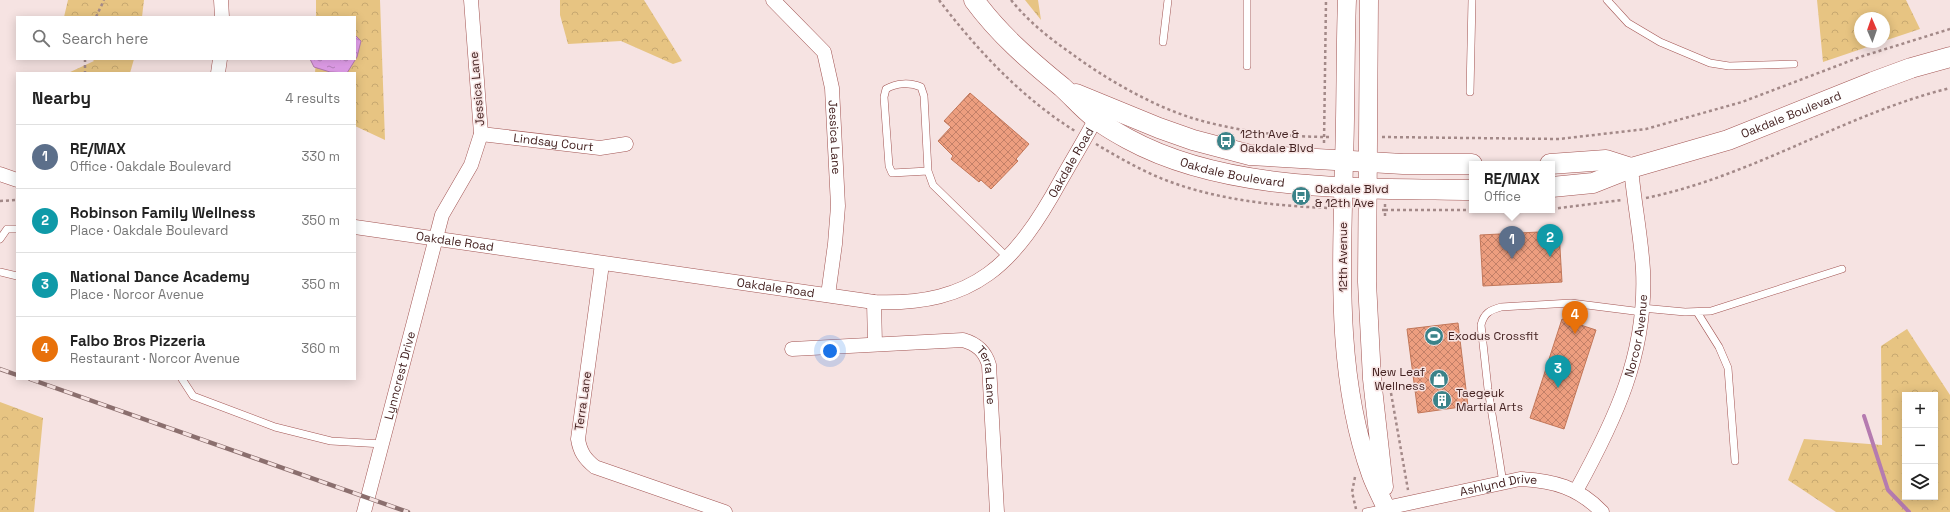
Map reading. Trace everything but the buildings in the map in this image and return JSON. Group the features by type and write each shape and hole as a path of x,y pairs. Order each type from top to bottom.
{"main road":[{"name":"Oakdale Boulevard","path":"974,0 1012,45 1063,88 1099,112 1128,139 1162,155 1192,166 1277,181 1368,188 1469,190"},
{"name":"Oakdale Boulevard","path":"1555,187 1593,183 1631,168 1728,140 1873,82 1911,68 1950,57"},
{"name":"Oakdale Boulevard","path":"1099,112 1159,128 1222,149 1271,157 1369,162 1469,164"},
{"path":"1555,164 1606,160 1631,168"}],"street":[{"path":"221,0 222,16"},
{"name":"Jessica Lane","path":"436,239 442,216 471,165 481,134 471,0"},
{"name":"Jessica Lane","path":"773,0 824,52 832,88 838,206 828,295"},
{"name":"12th Avenue","path":"1347,0 1343,208 1344,324 1351,392 1359,432 1371,475 1386,510"},
{"name":"12th Avenue","path":"1369,0 1367,282 1370,349 1386,510"},
{"path":"218,72 220,60"},
{"name":"Oakdale Road","path":"356,227 602,264 874,302 896,303 923,300 948,295 986,277 1008,258 1030,232 1046,209 1099,112"},
{"name":"Lindsay Court","path":"481,134 600,148 626,144"},
{"name":"Norcor Avenue","path":"1576,491 1606,436 1621,402 1632,368 1642,310 1643,272 1641,243 1631,168"},
{"path":"0,174 16,180"},
{"name":"Lynncrest Drive","path":"364,512 436,239"},
{"name":"Terra Lane","path":"602,264 578,439 580,450 586,460 595,467 725,512"},
{"path":"874,302 875,344"},
{"name":"Terra Lane","path":"792,349 962,340 979,347 986,356 990,365 998,512"},
{"name":"Ashlynd Drive","path":"1386,510 1410,503 1520,479 1541,480 1561,484 1576,491 1593,503 1602,512"}],"lane":[{"path":"1163,42 1168,0"},
{"path":"1247,66 1248,0"},
{"path":"1470,92 1472,0"},
{"path":"1607,0 1628,23 1660,42 1710,63 1729,66 1794,64"},
{"path":"928,171 898,174 892,172 889,166 884,97 886,90 893,85 914,84 921,87 924,96 928,171 933,185 1008,258"},
{"path":"0,239 7,229 16,229"},
{"path":"1503,483 1488,389 1481,325 1483,317 1490,310 1501,307 1571,303 1642,310 1697,312 1711,311 1842,269"},
{"path":"0,272 16,276"},
{"path":"1697,312 1719,347 1728,368 1735,461"},
{"path":"183,380 193,396 275,427 331,441 383,444"},
{"path":"1366,512 1386,510"}],"path":[{"path":"96,16 104,0"},
{"path":"939,0 1009,80 1063,124 1123,160 1159,177 1221,196 1301,207 1343,208"},
{"path":"1325,137 1326,0"},
{"path":"85,60 85,72"},
{"path":"1555,209 1664,194 1724,176 1900,103 1950,88"},
{"path":"0,201 16,200"},
{"path":"1368,210 1385,210 1384,226"},
{"path":"1389,385 1410,503"}],"green space":[{"path":"68,0 144,0 142,16 64,16"},
{"path":"316,0 380,0 385,140 356,126 356,72 315,72 316,60 356,60 356,16 316,16"},
{"path":"560,0 644,0 682,61 673,64 621,41 568,44 560,15"},
{"path":"1025,0 1038,0 1041,20"},
{"path":"1817,0 1906,0 1920,29 1890,39 1890,12 1854,12 1854,48 1864,48 1823,62"},
{"path":"93,60 134,60 130,72 70,72 94,61"},
{"path":"1907,329 1950,395 1950,512 1836,512 1788,480 1804,439 1882,445 1881,346"},
{"path":"0,402 43,418 34,512 0,512"}],"water":[{"path":"356,36 361,41 356,59"},
{"path":"310,60 355,60 348,72 330,72 314,67"}],"waterway":[{"path":"1864,416 1888,490 1909,512"}],"railway":[{"path":"0,369 16,375"},
{"path":"33,380 408,512"}],"place":[{"name":"12th Ave & Oakdale Blvd","path":"1226,141"},
{"name":"Oakdale Blvd & 12th Ave","path":"1301,196"},
{"name":"Robinson Family Wellness","path":"1550,257"},
{"name":"RE/MAX","path":"1512,259"},
{"name":"Falbo Bros Pizzeria","path":"1575,334"},
{"name":"Exodus Crossfit","path":"1434,336"},
{"name":"New Leaf Wellness","path":"1439,379"},
{"name":"National Dance Academy","path":"1558,388"},
{"name":"Taegeuk Martial Arts","path":"1442,400"}]}
